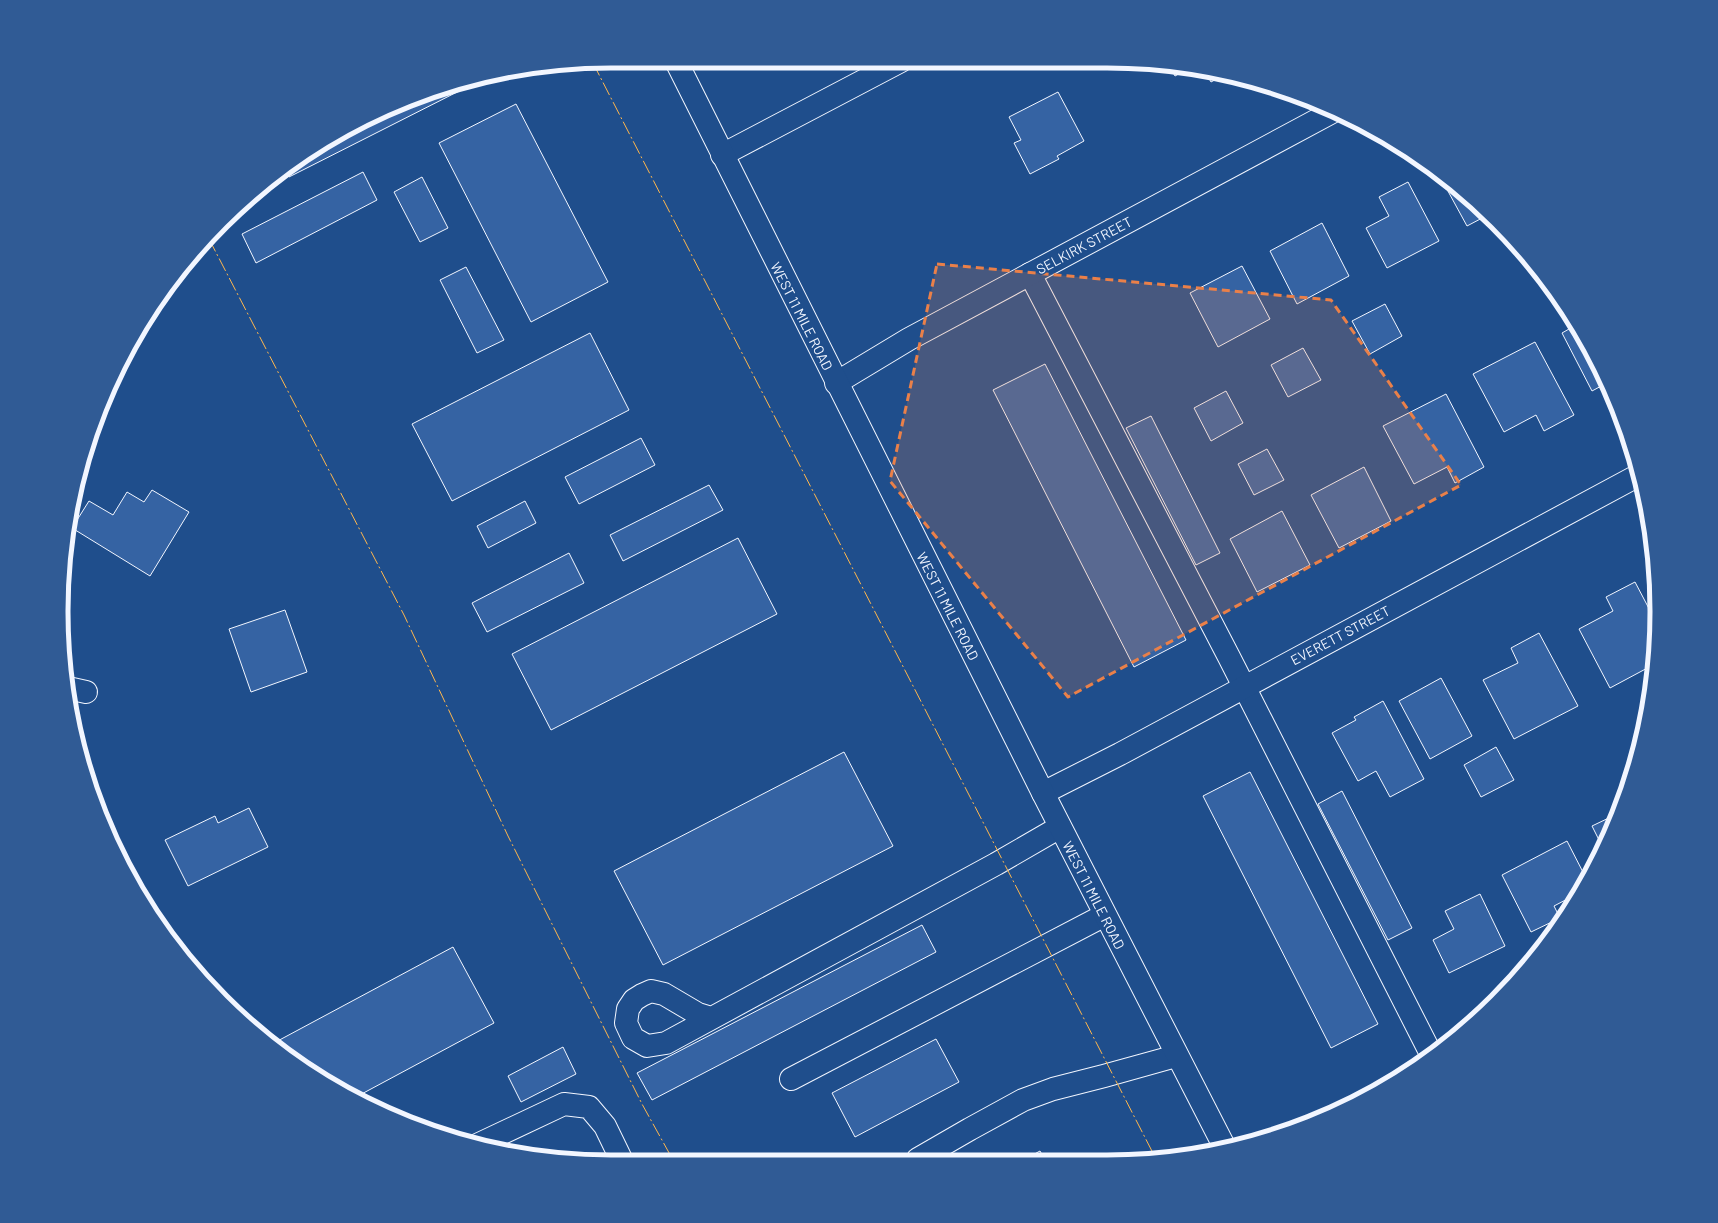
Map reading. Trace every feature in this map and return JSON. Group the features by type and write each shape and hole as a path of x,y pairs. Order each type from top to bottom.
{"street":[{"name":"WEST 11 MILE ROAD","path":"679,68 1104,915 1222,1143"},
{"path":"722,155 888,68"},
{"name":"SELKIRK STREET","path":"836,383 909,339 1327,115"},
{"path":"1030,274 1244,687 1428,1049"},
{"name":"EVERETT STREET","path":"1043,793 1120,754 1633,478"},
{"path":"711,1018 996,864 1060,827"},
{"path":"791,1079 1104,915"},
{"path":"925,1155 1023,1100 1052,1088 1104,1076 1176,1056"},
{"path":"487,1140 564,1104 589,1107 605,1126 619,1155"}],"highlighted area":[{"path":"937,264 1331,300 1461,485 1068,697 890,481"}],"building":[{"path":"1173,73 1180,73 1175,76"},
{"path":"1208,77 1217,79 1211,82"},
{"path":"461,90 289,177 288,175 310,160 371,124 404,109"},
{"path":"1058,92 1084,141 1057,156 1059,159 1030,174 1014,143 1021,140 1009,117"},
{"path":"516,104 608,282 531,322 439,143"},
{"path":"363,172 377,200 256,263 242,234"},
{"path":"422,177 448,228 420,242 394,192"},
{"path":"1408,182 1439,241 1387,268 1366,228 1389,216 1379,197"},
{"path":"1446,187 1482,218 1467,226"},
{"path":"1322,223 1349,276 1297,304 1270,251"},
{"path":"1242,266 1270,319 1218,347 1190,293"},
{"path":"466,267 504,340 477,353 440,280"},
{"path":"1385,304 1402,336 1370,354 1352,321"},
{"path":"1570,329 1601,386 1592,391 1562,333"},
{"path":"590,333 629,410 452,501 412,424"},
{"path":"1535,342 1574,415 1544,431 1536,415 1504,432 1473,374"},
{"path":"1303,348 1321,380 1288,397 1271,365"},
{"path":"1045,364 1186,640 1134,667 993,390"},
{"path":"1226,391 1243,423 1211,441 1194,408"},
{"path":"1446,394 1484,467 1455,483 1447,467 1414,484 1383,426"},
{"path":"1151,416 1220,553 1196,565 1126,428"},
{"path":"641,438 655,465 579,504 565,477"},
{"path":"1267,449 1284,480 1254,495 1238,464"},
{"path":"1364,467 1391,521 1339,548 1311,495"},
{"path":"709,485 723,510 623,561 610,535"},
{"path":"152,490 189,512 150,576 75,530 76,522 89,501 113,515 127,492 144,502"},
{"path":"525,501 536,523 488,548 477,526"},
{"path":"1282,511 1310,565 1257,592 1230,539"},
{"path":"738,538 777,614 551,730 512,654"},
{"path":"569,553 584,583 487,632 472,603"},
{"path":"1635,582 1650,610 1647,668 1610,688 1579,629 1613,611 1606,597"},
{"path":"285,610 307,672 251,692 229,629"},
{"path":"1539,633 1578,706 1514,739 1483,680 1518,663 1511,648"},
{"path":"1441,678 1472,736 1430,759 1399,701"},
{"path":"1383,701 1424,779 1390,797 1376,771 1358,781 1332,733 1356,720 1354,717"},
{"path":"1496,747 1514,780 1481,797 1464,765"},
{"path":"844,752 893,846 663,965 614,871"},
{"path":"1250,772 1378,1024 1331,1048 1203,796"},
{"path":"1342,791 1412,928 1388,940 1318,804"},
{"path":"249,808 268,847 188,886 165,840 215,816 218,823"},
{"path":"1609,818 1599,840 1592,826"},
{"path":"1567,841 1583,872 1567,899 1554,906 1558,913 1552,922 1531,932 1502,875"},
{"path":"1480,894 1505,946 1449,973 1433,940 1454,929 1445,911"},
{"path":"922,925 936,952 652,1100 637,1073"},
{"path":"453,947 494,1023 362,1094 310,1063 278,1041"},
{"path":"936,1039 959,1082 855,1137 832,1093"},
{"path":"563,1047 576,1074 521,1102 508,1076"},
{"path":"1040,1151 1042,1155 1033,1155"}],"power":[{"path":"596,68 1153,1153"},
{"path":"211,244 404,615 508,836 642,1104 670,1155"}]}
